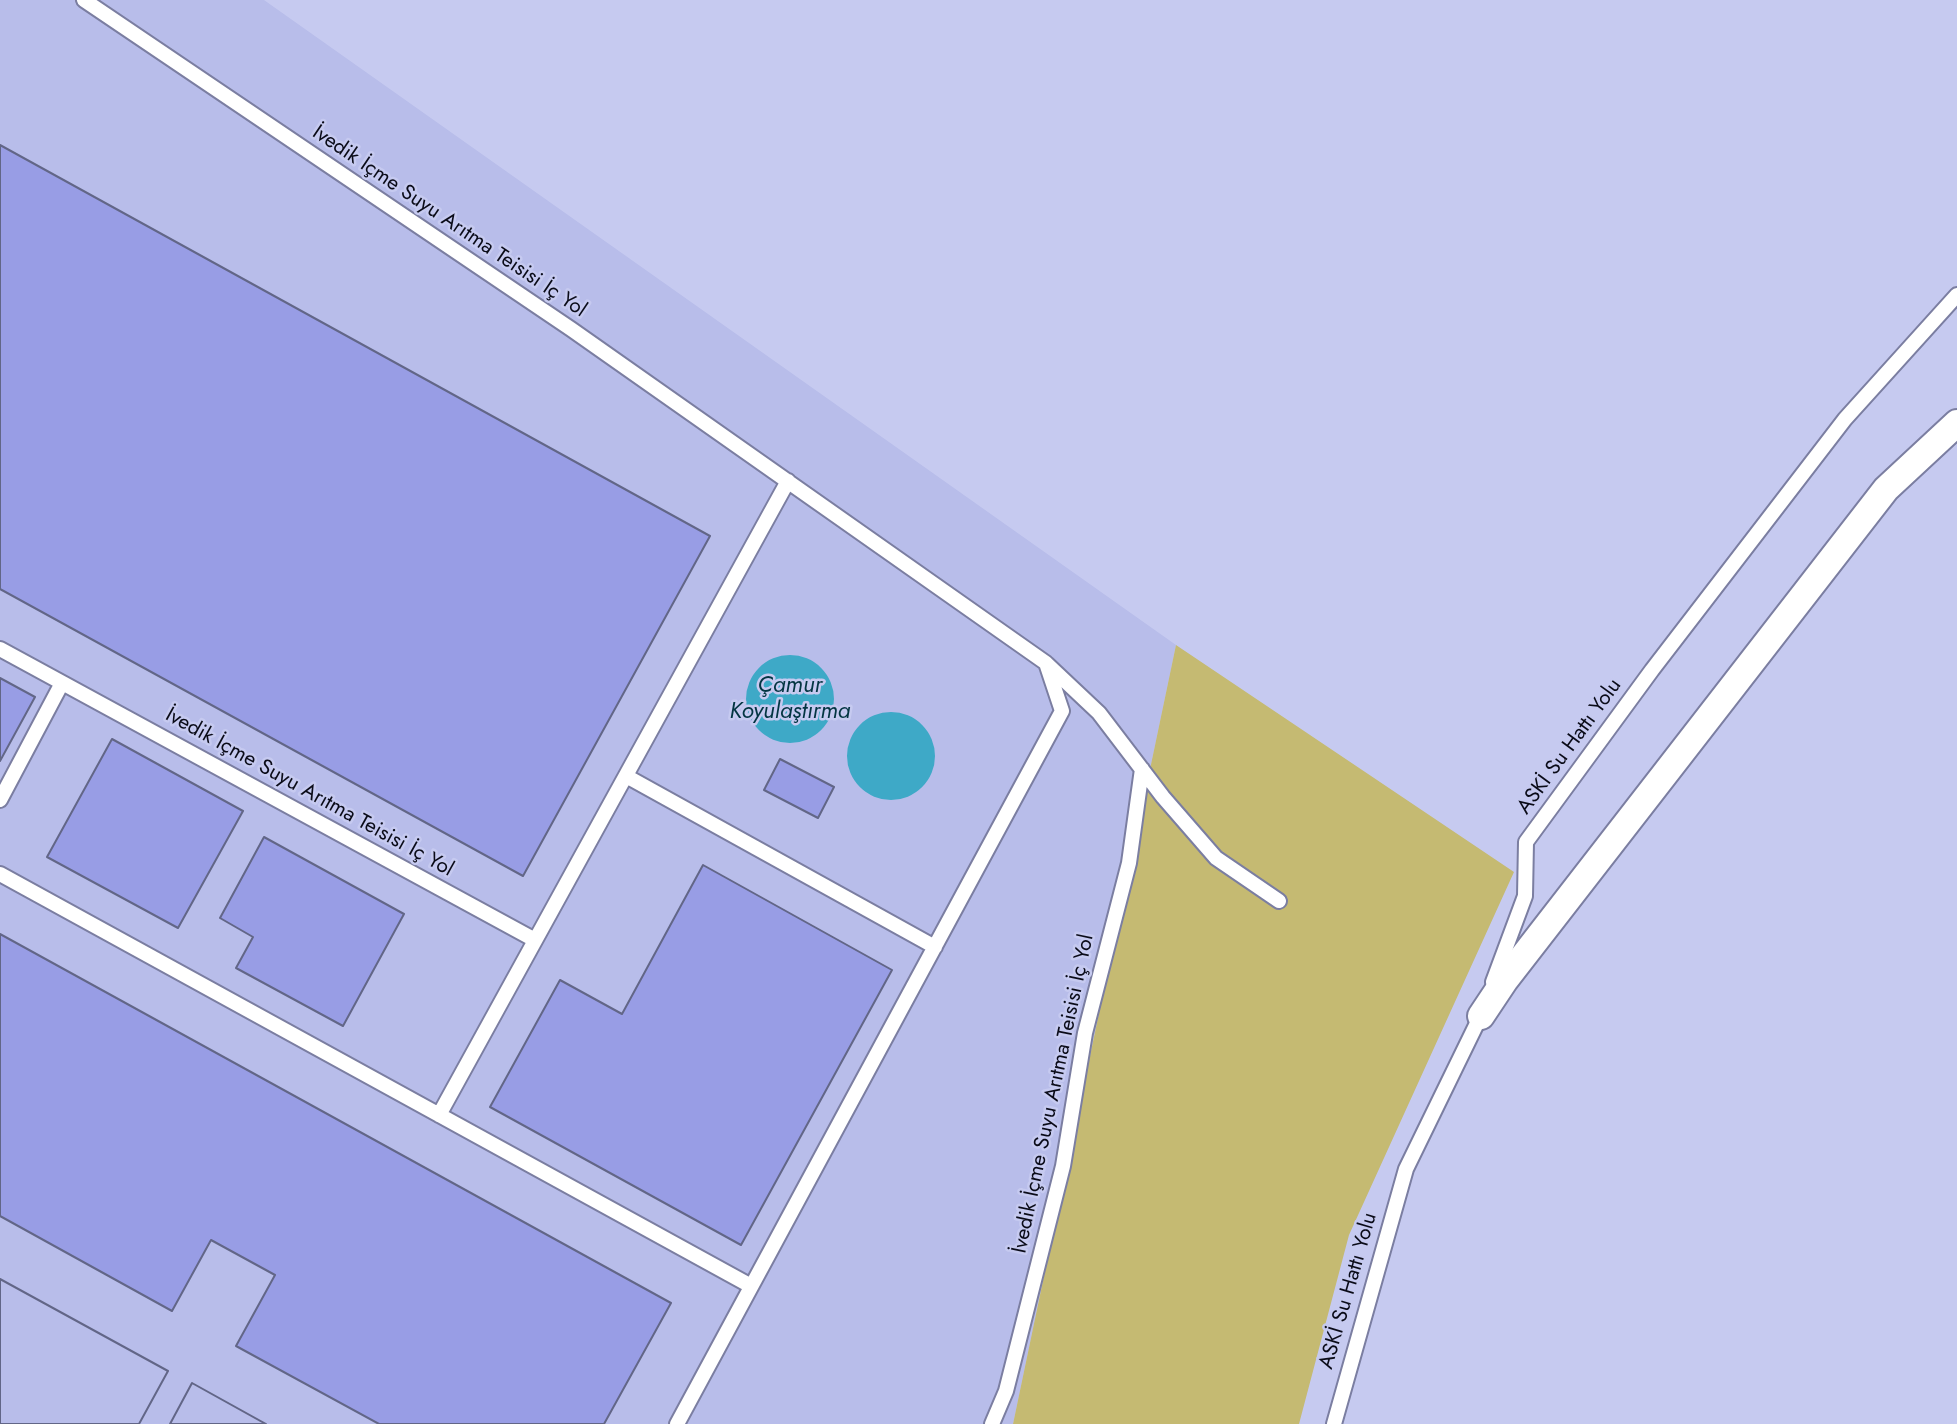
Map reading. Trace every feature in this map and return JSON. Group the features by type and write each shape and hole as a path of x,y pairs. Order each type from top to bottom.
{"street":[{"path":"1481,1016 1505,980 1886,489 1957,423"}],"lane":[{"name":"İvedik İçme Suyu Arıtma Teisisi İç Yol","path":"84,0 582,337 1046,663 1099,713 1216,858 1279,901"},
{"name":"ASKİ Su Hattı Yolu","path":"1334,1424 1357,1333 1406,1169 1481,1016 1525,896 1526,842 1652,670 1845,419 1957,295"},
{"path":"439,1115 788,481"},
{"name":"İvedik İçme Suyu Arıtma Teisisi İç Yol","path":"0,649 535,940"},
{"path":"677,1424 1062,711 1046,663"},
{"path":"0,800 62,683"},
{"name":"İvedik İçme Suyu Arıtma Teisisi İç Yol","path":"992,1424 1006,1391 1063,1167 1084,1033 1129,863 1142,769"},
{"path":"626,776 935,947"},
{"path":"0,874 751,1286"}],"shaded area":[{"path":"0,0 264,0 1176,645 1013,1424 0,1424"},
{"path":"1176,645 1514,872 1349,1235 1299,1424 1013,1424"}],"water":[{"name":"Çamur Koyulaştırma","path":"790,655 815,662 827,674 834,699 827,724 815,736 790,743 765,736 753,724 746,699 753,674 765,662"},
{"name":"Çamur Koyulaştırma","path":"891,712 908,715 922,725 932,739 935,756 932,773 922,787 908,797 891,800 874,797 860,787 850,773 847,756 850,739 860,725 874,715"}],"building":[{"path":"0,145 710,536 523,876 0,589"},
{"path":"0,678 35,697 0,761"},
{"path":"112,739 243,811 178,928 47,857"},
{"path":"780,759 834,787 818,818 764,790"},
{"path":"264,837 404,914 343,1026 236,968 253,937 220,918"},
{"path":"703,865 892,970 741,1245 490,1107 560,980 622,1014"},
{"path":"0,934 671,1303 604,1424 379,1424 236,1346 275,1275 211,1240 172,1311 0,1216"},
{"path":"0,1279 168,1371 139,1424 0,1424"},
{"path":"0,1279 168,1371 139,1424 0,1424"},
{"path":"192,1383 266,1424 170,1424"},
{"path":"192,1383 266,1424 170,1424"}]}
